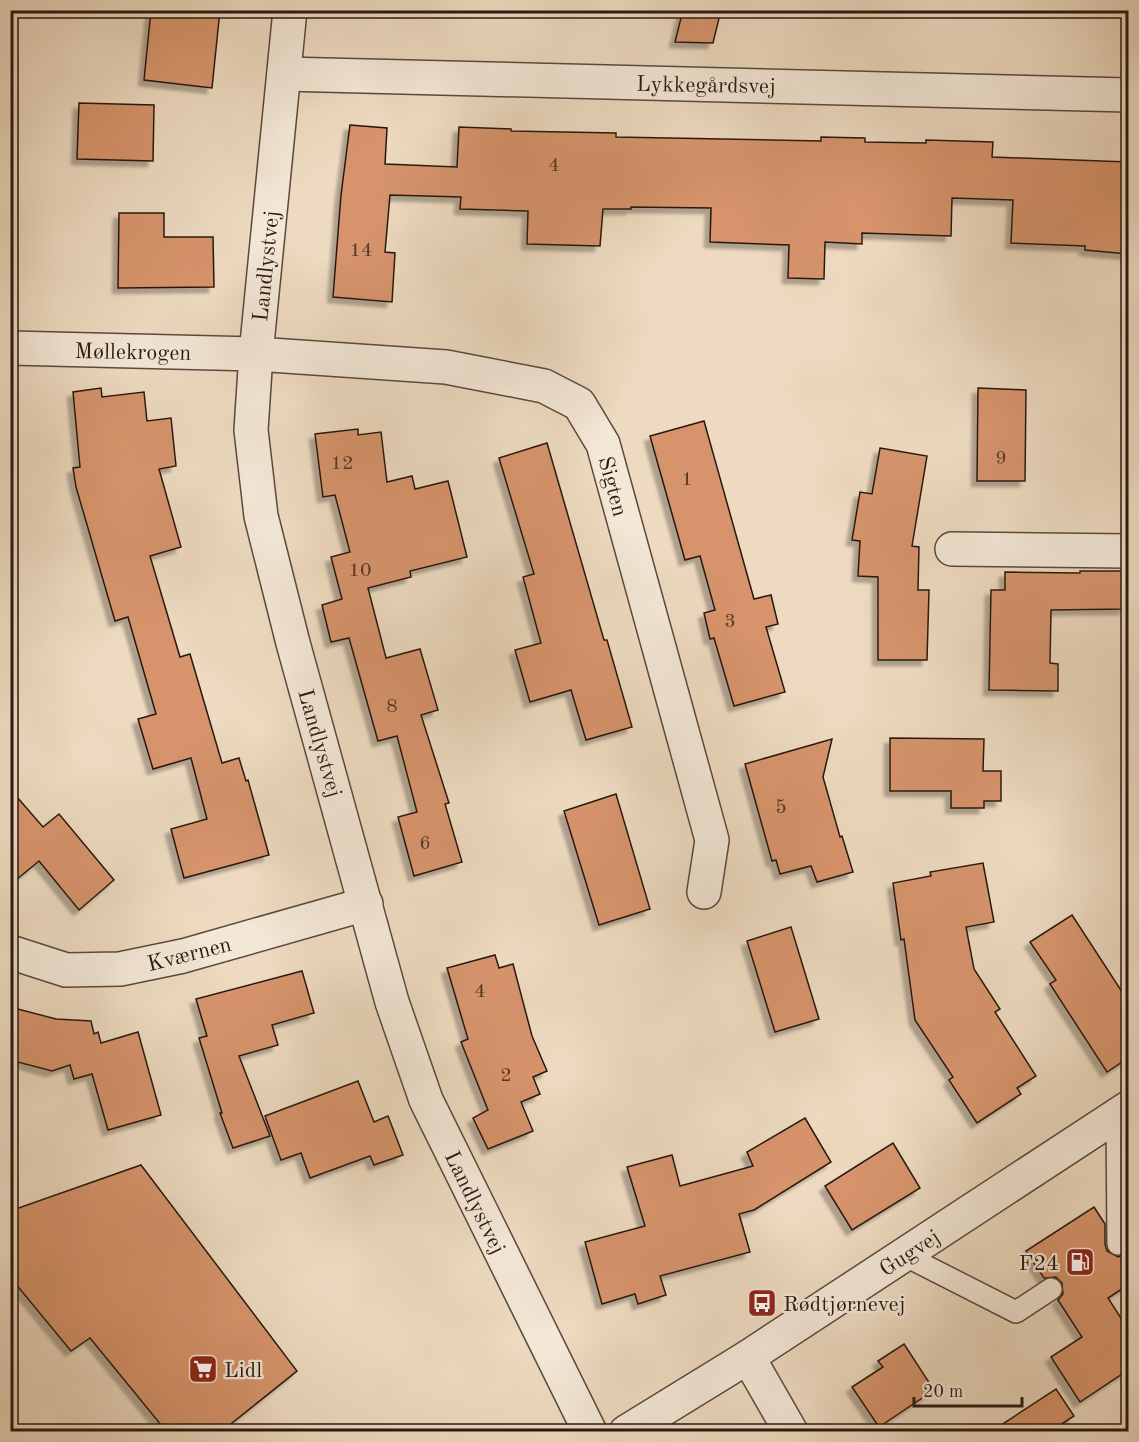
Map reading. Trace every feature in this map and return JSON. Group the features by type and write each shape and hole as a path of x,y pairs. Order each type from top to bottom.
{"street":[{"name":"Landlystvej","path":"290,10 256,354 251,430 261,516 293,643 392,1002 426,1100 590,1431"},
{"name":"Lykkegårdsvej","path":"284,74 1128,95"},
{"name":"Møllekrogen","path":"10,348 256,354"},
{"name":"Sigten","path":"256,354 446,367 544,386 579,404 603,444 712,840 704,892"},
{"path":"952,549 1128,551"},
{"name":"Kværnen","path":"10,952 66,970 120,969 183,956 366,904"},
{"name":"Gugvej","path":"626,1431 748,1357 1123,1112"},
{"path":"748,1357 791,1431"}],"lane":[{"path":"1118,1244 1123,1112"},
{"path":"904,1255 1017,1312 1051,1289"}],"building":[{"path":"151,10 220,10 212,88 144,80"},
{"path":"683,10 721,10 713,43 675,42"},
{"path":"79,103 154,105 153,161 77,159"},
{"path":"350,125 387,128 385,164 457,167 459,127 511,129 511,131 616,133 616,137 821,141 821,137 865,138 865,142 926,143 926,140 993,142 992,157 1128,162 1128,254 1085,250 1085,246 1011,243 1013,200 952,198 951,236 862,233 862,244 825,242 824,279 788,278 789,245 710,242 711,208 603,209 600,246 527,244 528,211 460,209 461,197 390,195 385,252 395,253 392,302 333,297 341,195"},
{"path":"119,213 164,213 164,237 213,237 214,287 118,288"},
{"path":"101,388 102,397 144,392 147,421 171,418 176,466 159,469 181,547 150,556 180,657 190,654 222,763 239,758 246,781 248,780 269,855 184,878 171,829 207,819 191,758 153,769 138,719 156,714 128,617 115,621 76,487 73,468 80,467 73,392"},
{"path":"978,388 1026,390 1025,481 977,481"},
{"path":"704,421 754,599 771,595 778,624 766,627 785,692 734,706 714,638 710,639 704,613 715,610 700,556 685,560 650,436"},
{"path":"358,429 358,435 381,432 387,482 412,476 415,489 448,481 467,557 410,571 411,577 368,588 386,658 420,649 438,710 421,715 449,803 445,804 462,862 414,876 398,817 417,812 397,736 378,741 349,638 331,642 322,605 342,599 331,557 350,552 335,495 323,497 315,434"},
{"path":"547,443 604,640 607,640 632,727 586,740 571,690 530,702 515,650 541,643 523,577 534,574 499,458"},
{"path":"880,448 927,456 912,546 919,547 918,590 929,590 927,660 878,660 878,577 858,576 860,541 852,540 860,492 872,494"},
{"path":"1080,571 1125,571 1125,609 1051,610 1050,663 1058,664 1058,691 989,690 991,590 1005,590 1005,572 1080,573"},
{"path":"890,738 984,739 983,771 1001,771 1001,801 984,801 984,808 951,808 951,791 890,791"},
{"path":"832,739 823,777 840,837 842,836 853,872 817,882 811,866 780,874 776,860 772,861 745,764"},
{"path":"10,789 43,827 59,814 114,880 79,910 39,861 10,885"},
{"path":"616,794 650,909 599,925 564,811"},
{"path":"983,863 994,922 966,927 974,969 1000,1009 995,1012 1036,1076 1017,1088 1021,1094 977,1123 949,1080 953,1077 915,1020 904,939 901,940 893,883 931,876 930,872"},
{"path":"1072,915 1128,1001 1128,1058 1107,1072 1050,984 1056,980 1030,942"},
{"path":"791,927 819,1019 775,1032 747,941"},
{"path":"495,955 499,968 513,964 532,1036 547,1071 533,1077 540,1094 521,1102 533,1131 488,1149 473,1118 488,1110 461,1042 468,1039 447,968"},
{"path":"302,971 314,1013 272,1025 278,1045 239,1056 270,1136 233,1148 220,1113 222,1113 199,1038 207,1036 196,999"},
{"path":"10,1007 56,1019 91,1021 94,1034 98,1032 101,1043 138,1032 161,1115 108,1130 92,1074 74,1079 70,1065 52,1071 10,1060"},
{"path":"358,1081 374,1122 388,1116 403,1155 374,1165 370,1156 310,1178 301,1153 281,1160 265,1116"},
{"path":"805,1118 831,1162 754,1210 739,1214 750,1252 660,1276 666,1295 638,1304 635,1294 602,1304 585,1242 645,1226 627,1167 672,1155 680,1186 753,1166 747,1152"},
{"path":"893,1143 920,1188 852,1230 825,1186"},
{"path":"141,1165 297,1371 222,1431 166,1431 90,1338 71,1351 10,1277 10,1211"},
{"path":"1094,1207 1105,1224 1107,1251 1118,1257 1125,1254 1128,1259 1128,1285 1108,1298 1128,1329 1128,1370 1080,1402 1051,1357 1082,1337 1058,1300 1063,1294 1062,1283 1056,1277 1044,1278 1026,1251"},
{"path":"904,1344 934,1390 879,1427 852,1387 883,1367 878,1361"},
{"path":"1056,1389 1074,1416 1051,1431 992,1431"}],"place":[{"name":"F24","path":"1080,1262"},
{"name":"Rødtjørnevej","path":"762,1303"},
{"name":"Lidl","path":"203,1369"}]}
